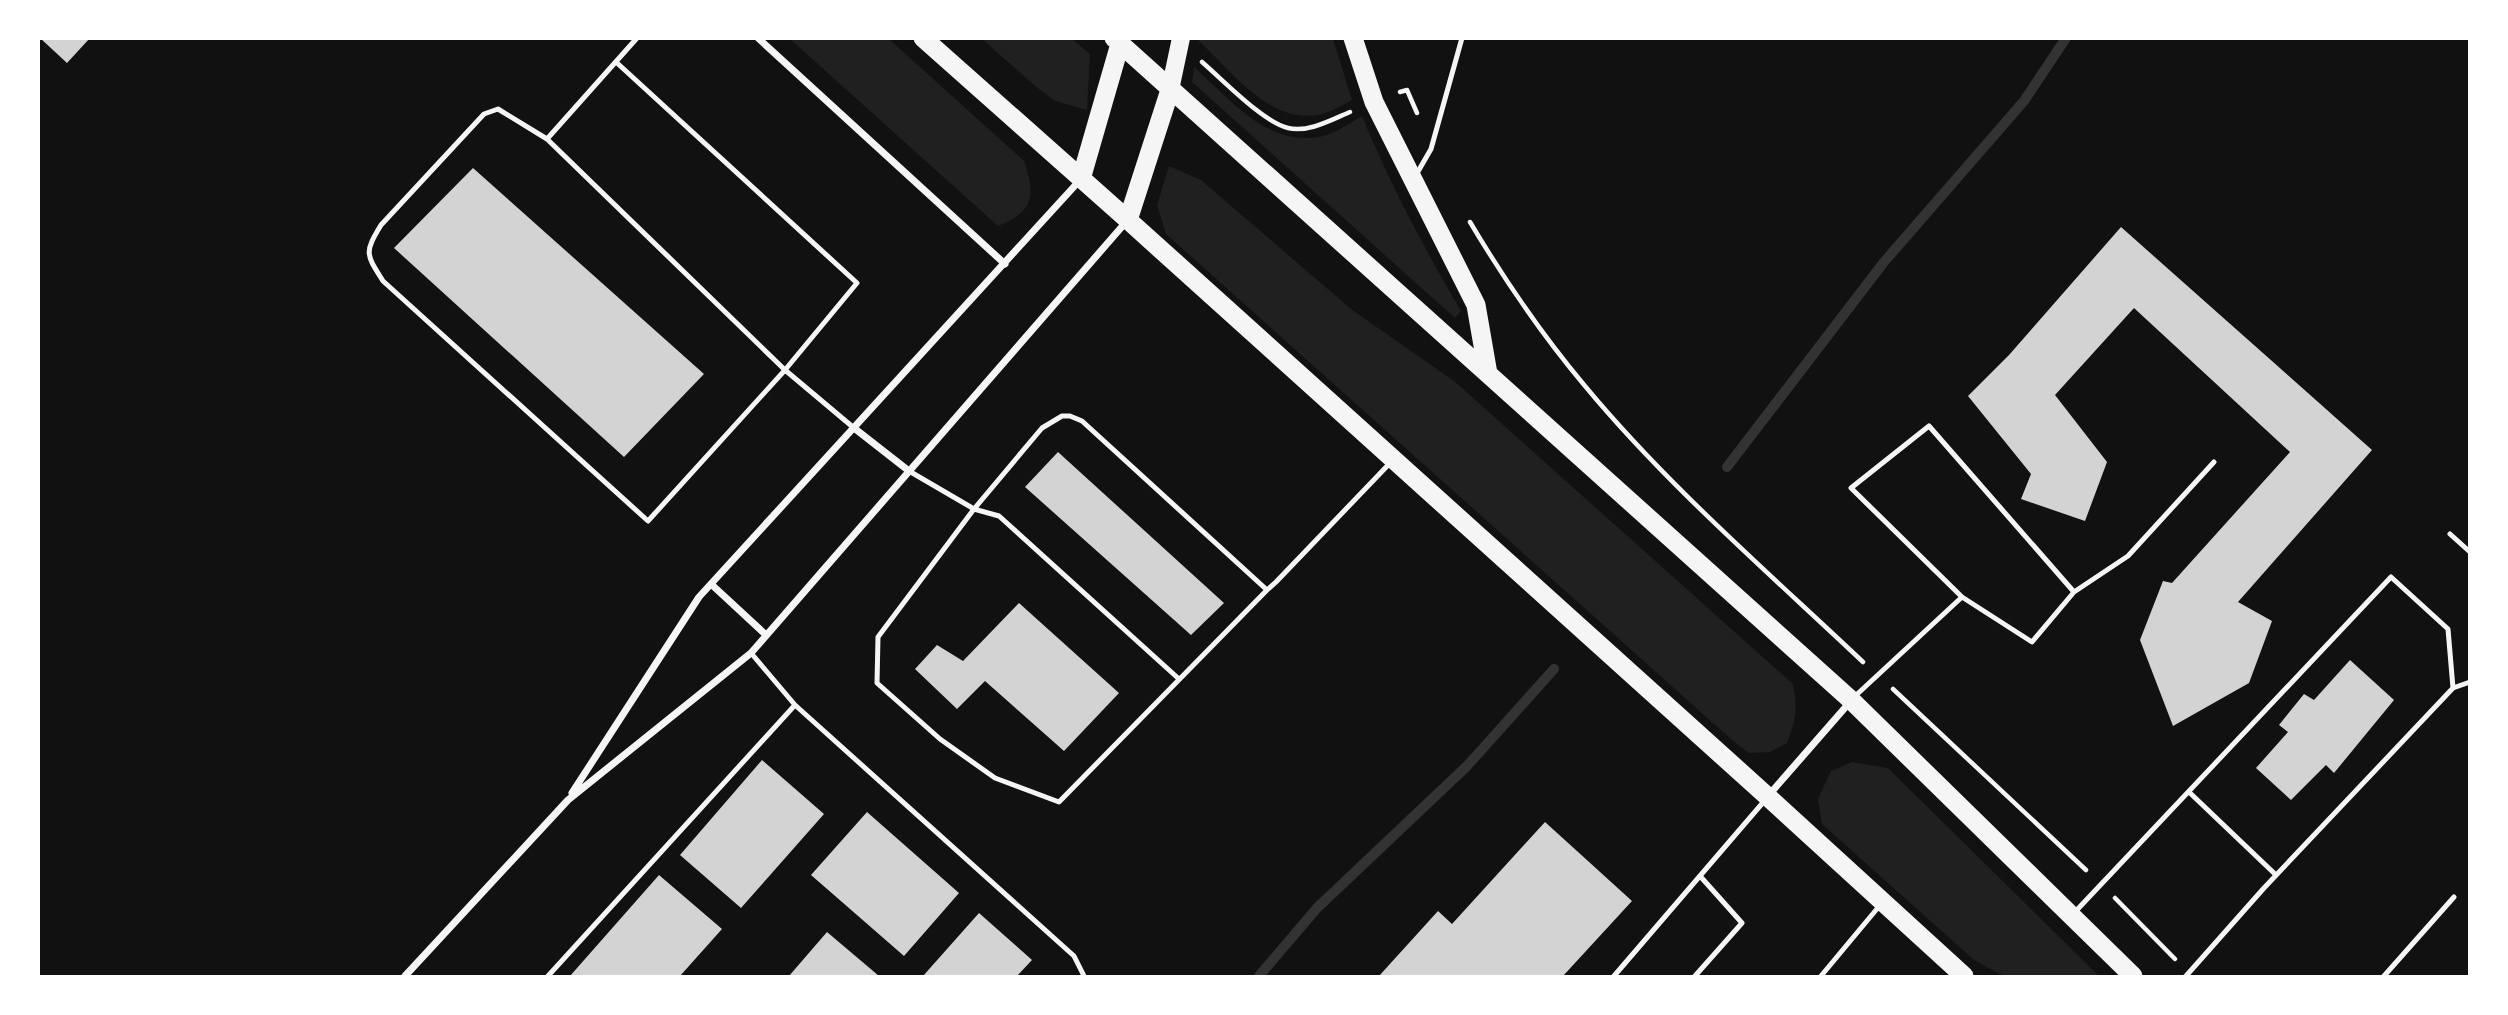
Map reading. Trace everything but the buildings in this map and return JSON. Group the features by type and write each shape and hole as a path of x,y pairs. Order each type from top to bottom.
{"highway":[{"path":"923,38 1964,976"},
{"path":"1353,38 1374,102 1476,304 1488,374"},
{"path":"1081,179 1118,40 1170,90 1851,700 2133,976"},
{"path":"1128,220 1170,90"}],"main road":[{"path":"1170,90 1181,41"}],"street":[{"path":"758,38 1005,264"},
{"path":"568,800 699,597 1081,179"},
{"path":"405,976 568,800 751,653 1128,220"},
{"path":"855,428 909,471"},
{"path":"711,584 766,635"},
{"path":"1768,797 1851,700"}],"lane":[{"path":"547,139 637,38"},
{"path":"1413,181 1431,149 1462,38"},
{"path":"615,62 858,283 785,370 648,521 383,281 370,261 368,246 381,225 484,114 498,109 547,139 785,370 855,428"},
{"path":"1267,590 1082,421 1062,416 1042,428 974,509 878,637 877,683 940,739 995,778 1059,802 1179,680 1267,590 1394,460"},
{"path":"2074,592 1929,426 1851,488 1962,597 2032,642 2074,592 2128,556 2214,462"},
{"path":"909,471 974,509 999,516 1179,680"},
{"path":"2450,534 2469,552"},
{"path":"2071,915 2391,577 2448,629 2453,688"},
{"path":"1851,700 1962,597"},
{"path":"751,653 795,705 1074,956 1084,976"},
{"path":"2188,975 2276,875 2453,688 2469,682"},
{"path":"548,976 795,705"},
{"path":"2189,792 2276,875"},
{"path":"1614,976 1768,797"},
{"path":"1695,976 1742,923 1700,876"},
{"path":"2384,976 2454,897"},
{"path":"1821,976 1883,901"}],"path":[{"path":"1181,41 1263,115 1288,128 1316,126 1407,90 1431,149"},
{"path":"1465,214 1505,281 1585,387 1674,482 2102,885 2188,975"}],"shaded area":[{"path":"790,39 889,39 1024,161 1031,193 1025,208 1010,221 998,226"},
{"path":"982,39 1072,39 1090,54 1087,110 1055,101"},
{"path":"1199,39 1333,39 1352,100 1318,115 1283,111 1267,103 1238,80"},
{"path":"1194,67 1252,118 1285,135 1303,138 1323,136 1362,116 1408,215 1461,311 1455,318 1192,82"},
{"path":"1169,166 1201,180 1351,309 1454,381 1793,684 1795,714 1787,743 1770,752 1749,753 1732,740 1166,234 1157,205"},
{"path":"1852,762 1888,768 2099,976 2004,976 1974,960 1822,824 1818,799 1831,771"}],"waterway":[{"path":"1727,467 1884,262 2024,101 2066,38"},
{"path":"1259,976 1317,908 1467,766 1554,669"}]}
